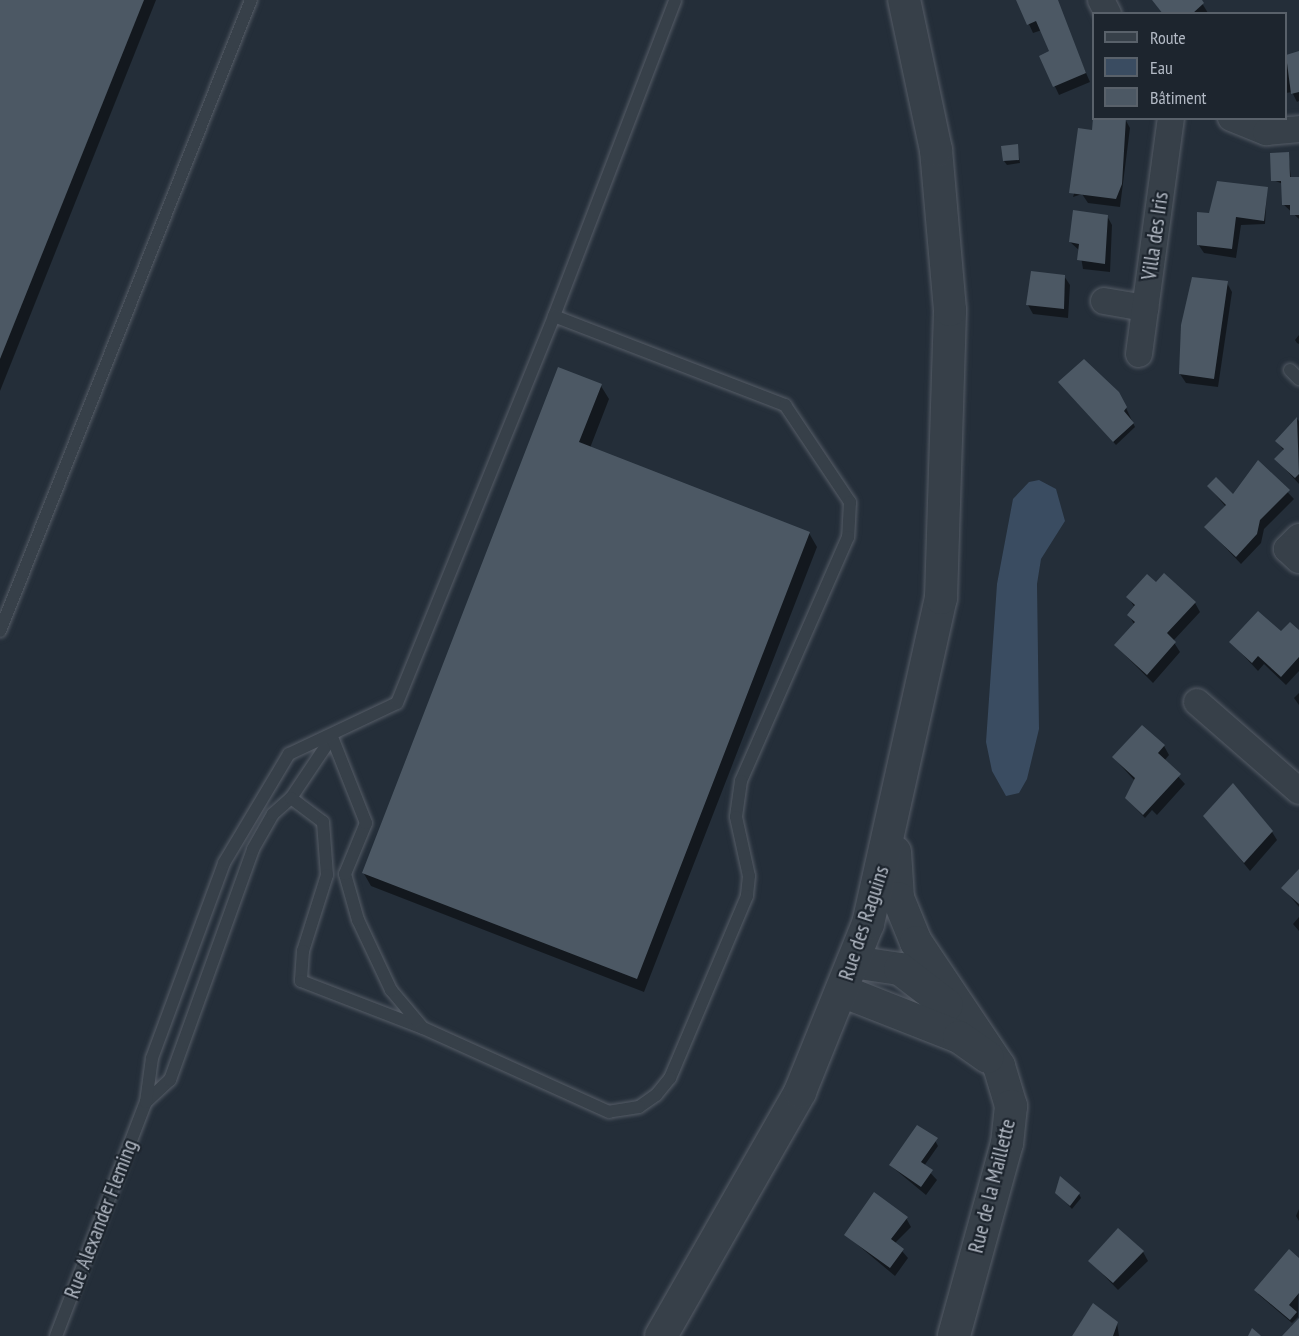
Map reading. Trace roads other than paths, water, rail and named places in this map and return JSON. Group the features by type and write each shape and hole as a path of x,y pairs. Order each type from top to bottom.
{"street":[{"name":"Rue des Raguins","path":"661,1336 800,1092 854,962 893,828 941,598 950,310 942,196 904,0"},
{"name":"Villa des Iris","path":"1139,354 1171,120"},
{"path":"1236,120 1266,132 1299,129"},
{"path":"1104,301 1145,308"},
{"path":"1299,537 1287,549 1299,560"},
{"path":"1197,702 1299,791"},
{"name":"Rue de la Maillette","path":"893,828 898,898 916,942 999,1065 1011,1106 1006,1143 954,1336"},
{"path":"854,962 900,969 975,1029"},
{"path":"842,991 959,1037 999,1065"}],"lane":[{"path":"0,631 251,0"},
{"path":"146,1102 152,1058 224,863 289,754 332,737 397,703 554,316 675,0"},
{"path":"291,798 323,822 327,875 303,951 301,981 423,1028 609,1112 639,1107 656,1095 670,1078 747,896 749,876 736,817 741,781 848,537 850,502 785,405 554,316"},
{"path":"146,1102 170,1080 252,849 273,814 291,798 332,737"},
{"path":"332,737 366,823 345,874 358,921 391,990 423,1028"},
{"name":"Rue Alexander Fleming","path":"56,1336 146,1102"}],"water":[{"path":"1039,480 1056,489 1065,521 1041,559 1037,584 1039,729 1027,779 1019,793 1006,796 992,771 986,742 997,584 1013,499 1029,482"}]}
